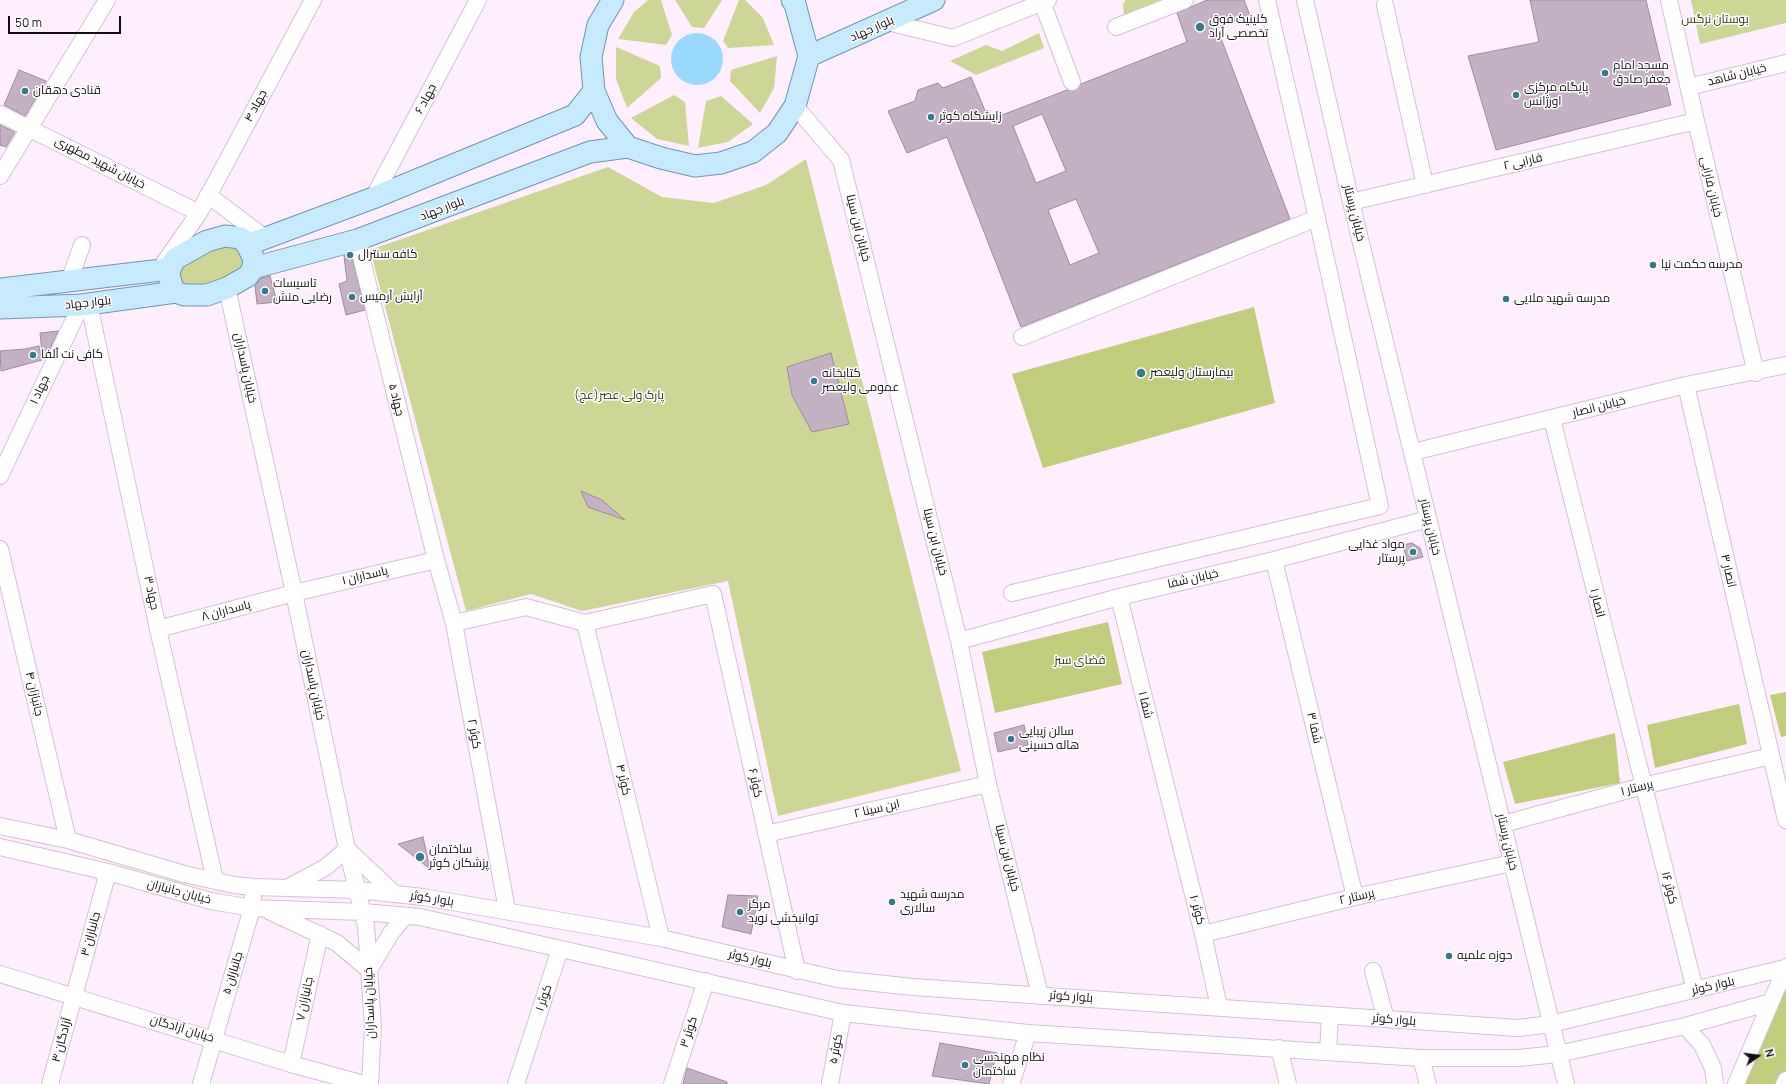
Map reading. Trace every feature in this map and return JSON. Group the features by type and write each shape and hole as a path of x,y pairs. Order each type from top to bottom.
{"main road":[{"path":"613,0 598,25 591,57 594,91 607,121 628,147 661,158 695,166 721,163 753,152 777,133 796,106 809,56 797,1"},
{"name":"بلوار جهاد","path":"809,56 934,0"},
{"path":"176,292 172,288 169,276 164,270 175,259 189,250 225,236 233,236 256,241 374,198 575,115 594,91"},
{"name":"بلوار جهاد","path":"0,308 85,305 176,292 184,295 207,295 227,288 248,276 253,268 357,240 590,152 628,147"},
{"path":"253,268 256,241"},
{"name":"بلوار جهاد","path":"0,289 164,270"}],"street":[{"path":"0,176 107,0"},
{"name":"جهاد ۴","path":"164,270 199,213 313,0"},
{"name":"جهاد ۶","path":"374,198 478,0"},
{"path":"1116,27 1185,0"},
{"path":"1012,593 1380,506 1317,218 1266,0"},
{"name":"خیابان پرستار","path":"1305,0 1351,202 1566,1084"},
{"name":"خیابان فارابی","path":"1669,0 1688,87 1756,373"},
{"path":"887,22 953,38 1045,1 1072,82"},
{"path":"1385,6 1425,186"},
{"name":"خیابان شاهد","path":"1688,87 1786,63"},
{"name":"خیابان ابن سینا","path":"796,106 841,160 959,641 988,784 1040,995"},
{"name":"خیابان شهید مطهری","path":"0,114 29,127 199,213"},
{"name":"فارابی ۲","path":"1351,202 1425,186 1696,121"},
{"path":"208,195 256,241"},
{"path":"1022,337 1317,218"},
{"name":"جهاد ۵","path":"357,240 436,560"},
{"path":"69,281 82,245"},
{"name":"خیابان پاسداران","path":"227,288 294,593 347,850 363,912 370,970 373,1026 370,1084"},
{"name":"جهاد ۱","path":"0,476 85,305"},
{"name":"جهاد ۳","path":"85,305 215,880"},
{"name":"خیابان انصار","path":"1413,452 1686,385 1756,373 1786,365"},
{"name":"انصار ۳","path":"1686,385 1786,820"},
{"name":"انصار ۱","path":"1552,419 1643,786"},
{"name":"خیابان شفا","path":"959,641 1119,597 1274,560 1428,519"},
{"name":"جانبازان ۴","path":"0,549 68,840"},
{"name":"پاسداران ۱","path":"294,593 436,560"},
{"name":"کوثر ۲","path":"436,560 454,623 507,910"},
{"name":"شفا ۳","path":"1274,560 1354,897"},
{"name":"پاسداران ۸","path":"158,630 294,593"},
{"name":"کوثر ۶","path":"585,623 713,594 797,970"},
{"name":"شفا ۱","path":"1119,597 1171,813"},
{"path":"454,623 526,607 585,623"},
{"name":"کوثر ۴","path":"585,623 661,938"},
{"name":"پرستار ۱","path":"1503,824 1643,786 1771,756"},
{"name":"ابن سینا ۲","path":"766,834 988,784"},
{"name":"کوثر ۱۶","path":"1643,786 1695,990"},
{"name":"کوثر ۱۰","path":"1171,813 1203,934 1219,1007"},
{"name":"خیابان جانبازان","path":"0,826 68,840 136,861 215,880 254,887 358,890"},
{"name":"خیابان جانبازان","path":"0,847 108,872 212,901 258,908 363,912"},
{"path":"287,888 326,867 347,850 395,894"},
{"name":"پرستار ۲","path":"1203,934 1354,897 1512,863"},
{"name":"جانبازان ۳","path":"74,996 108,872"},
{"name":"جانبازان ۵","path":"201,1084 213,1039 258,908 254,887"},
{"name":"بلوار کوثر","path":"358,890 422,897 507,910 661,938 837,979 913,987 1518,1028 1551,1024 1786,968"},
{"path":"258,908 320,934 337,943 370,970 390,933 413,916 422,897"},
{"name":"بلوار کوثر","path":"363,912 413,916 843,1013 1028,1033 1421,1058 1518,1058 1558,1054 1685,1026 1770,1002"},
{"name":"جانبازان ۷","path":"291,1064 320,934"},
{"name":"کوثر ۱","path":"516,1084 560,949"},
{"path":"1736,1084 1770,1002 1786,968"},
{"path":"1373,971 1386,1019"},
{"name":"خیابان آزادگان","path":"0,974 291,1064 364,1084"},
{"name":"کوثر ۳","path":"672,1084 706,981"},
{"name":"آزادگان ۳","path":"50,1084 74,996"},
{"name":"کوثر ۵","path":"830,1084 843,1013"},
{"path":"1328,1052 1330,1016"},
{"path":"1685,1026 1702,1045 1713,1068 1715,1084"},
{"path":"1011,1084 1028,1033"},
{"path":"1279,1048 1288,1084"},
{"path":"1421,1058 1428,1084"},
{"path":"1784,1084 1786,1080"}],"green space":[{"path":"648,0 661,0 672,35 666,45 618,39 634,12"},
{"path":"675,0 722,0 704,28 692,27"},
{"path":"739,0 745,0 763,18 774,45 728,48 723,41"},
{"path":"1126,0 1167,0 1124,17 1123,4"},
{"name":"بوستان نرگس","path":"1691,0 1786,0 1786,23 1700,44"},
{"path":"1039,33 1044,48 976,75 950,61 986,45 1002,51"},
{"path":"616,47 660,66 661,78 627,108 616,79"},
{"path":"777,56 774,88 760,113 730,81 731,70"},
{"path":"674,95 685,102 689,146 657,139 631,118"},
{"path":"721,96 753,124 728,142 698,148 706,101"},
{"name":"پارک ولی عصر(عج)","path":"806,159 961,771 778,816 728,581 582,611 531,594 466,611 370,250 608,167 662,197 714,203 766,185"},
{"path":"240,240 247,274 183,293 176,260"},
{"path":"1254,307 1275,403 1043,468 1012,374"},
{"name":"فضای سبز","path":"1108,622 1122,684 995,713 982,652"},
{"path":"1786,692 1786,736 1781,737 1770,695"},
{"path":"1739,704 1747,744 1655,768 1647,725"},
{"path":"1615,733 1620,783 1515,804 1503,762"},
{"path":"1786,967 1786,1078 1783,1084 1735,1084"}],"water":[{"path":"697,33 707,35 715,41 721,49 723,59 721,69 715,77 707,83 697,85 687,83 679,77 673,69 671,59 673,49 679,41 687,35"}],"building":[{"path":"1207,0 1244,0 1250,15 1217,28 1290,219 1021,327 947,137 907,153 888,111 915,101 918,90 938,83 943,88 971,77 989,120 1067,90 1075,91 1081,84 1187,42 1177,13","holes":["1042,114 1066,171 1036,183 1013,126","1076,199 1099,253 1070,265 1048,210"]},
{"name":"مسجد امام جعفر صادق","path":"1530,0 1646,0 1671,105 1496,150 1468,56 1539,42"},
{"name":"قنادی دهقان","path":"19,70 46,81 25,116 4,105"},
{"path":"0,125 15,132 6,147 0,145"},
{"name":"آرایش آرمیس","path":"351,254 365,310 346,315 339,284 347,281 344,256"},
{"name":"تاسیسات رضایی منش","path":"270,276 277,302 257,304 255,286 261,278"},
{"path":"58,331 49,351 42,353 40,333"},
{"path":"39,346 42,360 1,371 0,351"},
{"name":"کتابخانه عمومی ولیعصر","path":"831,353 849,424 812,432 792,395 787,367"},
{"path":"581,491 602,500 625,520 588,507"},
{"name":"مواد غذایی پرستار","path":"1412,543 1420,548 1423,557 1407,561 1403,545"},
{"name":"سالن زیبایی هاله حسینی","path":"1024,725 1028,745 998,752 994,733"},
{"name":"ساختمان پزشکان کوثر","path":"423,837 430,869 398,844"},
{"name":"مرکز توانبخشی نوید","path":"728,895 758,896 751,934 722,927"},
{"name":"نظام مهندسی ساختمان","path":"940,1043 997,1053 989,1084 932,1076"},
{"path":"687,1068 727,1082 727,1084 683,1084"}],"place":[{"name":"کلینیک فوق تخصصی آراد","path":"1200,27"},
{"name":"مسجد امام جعفر صادق","path":"1605,73"},
{"name":"قنادی دهقان","path":"25,91"},
{"name":"پایگاه مرکزی اورژانس","path":"1516,95"},
{"name":"زایشگاه کوثر","path":"931,117"},
{"name":"کافه سنترال","path":"350,255"},
{"name":"مدرسه حکمت نیا","path":"1653,265"},
{"name":"تاسیسات رضایی منش","path":"265,291"},
{"name":"آرایش آرمیس","path":"352,297"},
{"name":"مدرسه شهید ملایی","path":"1506,299"},
{"name":"کافی نت آلفا","path":"33,355"},
{"name":"بیمارستان ولیعصر","path":"1141,373"},
{"name":"کتابخانه عمومی ولیعصر","path":"814,381"},
{"name":"مواد غذایی پرستار","path":"1413,552"},
{"name":"سالن زیبایی هاله حسینی","path":"1011,739"},
{"name":"ساختمان پزشکان کوثر","path":"420,857"},
{"name":"مدرسه شهید سالاری","path":"892,902"},
{"name":"مرکز توانبخشی نوید","path":"740,912"},
{"name":"حوزه علمیه","path":"1449,956"},
{"name":"نظام مهندسی ساختمان","path":"965,1065"}]}
